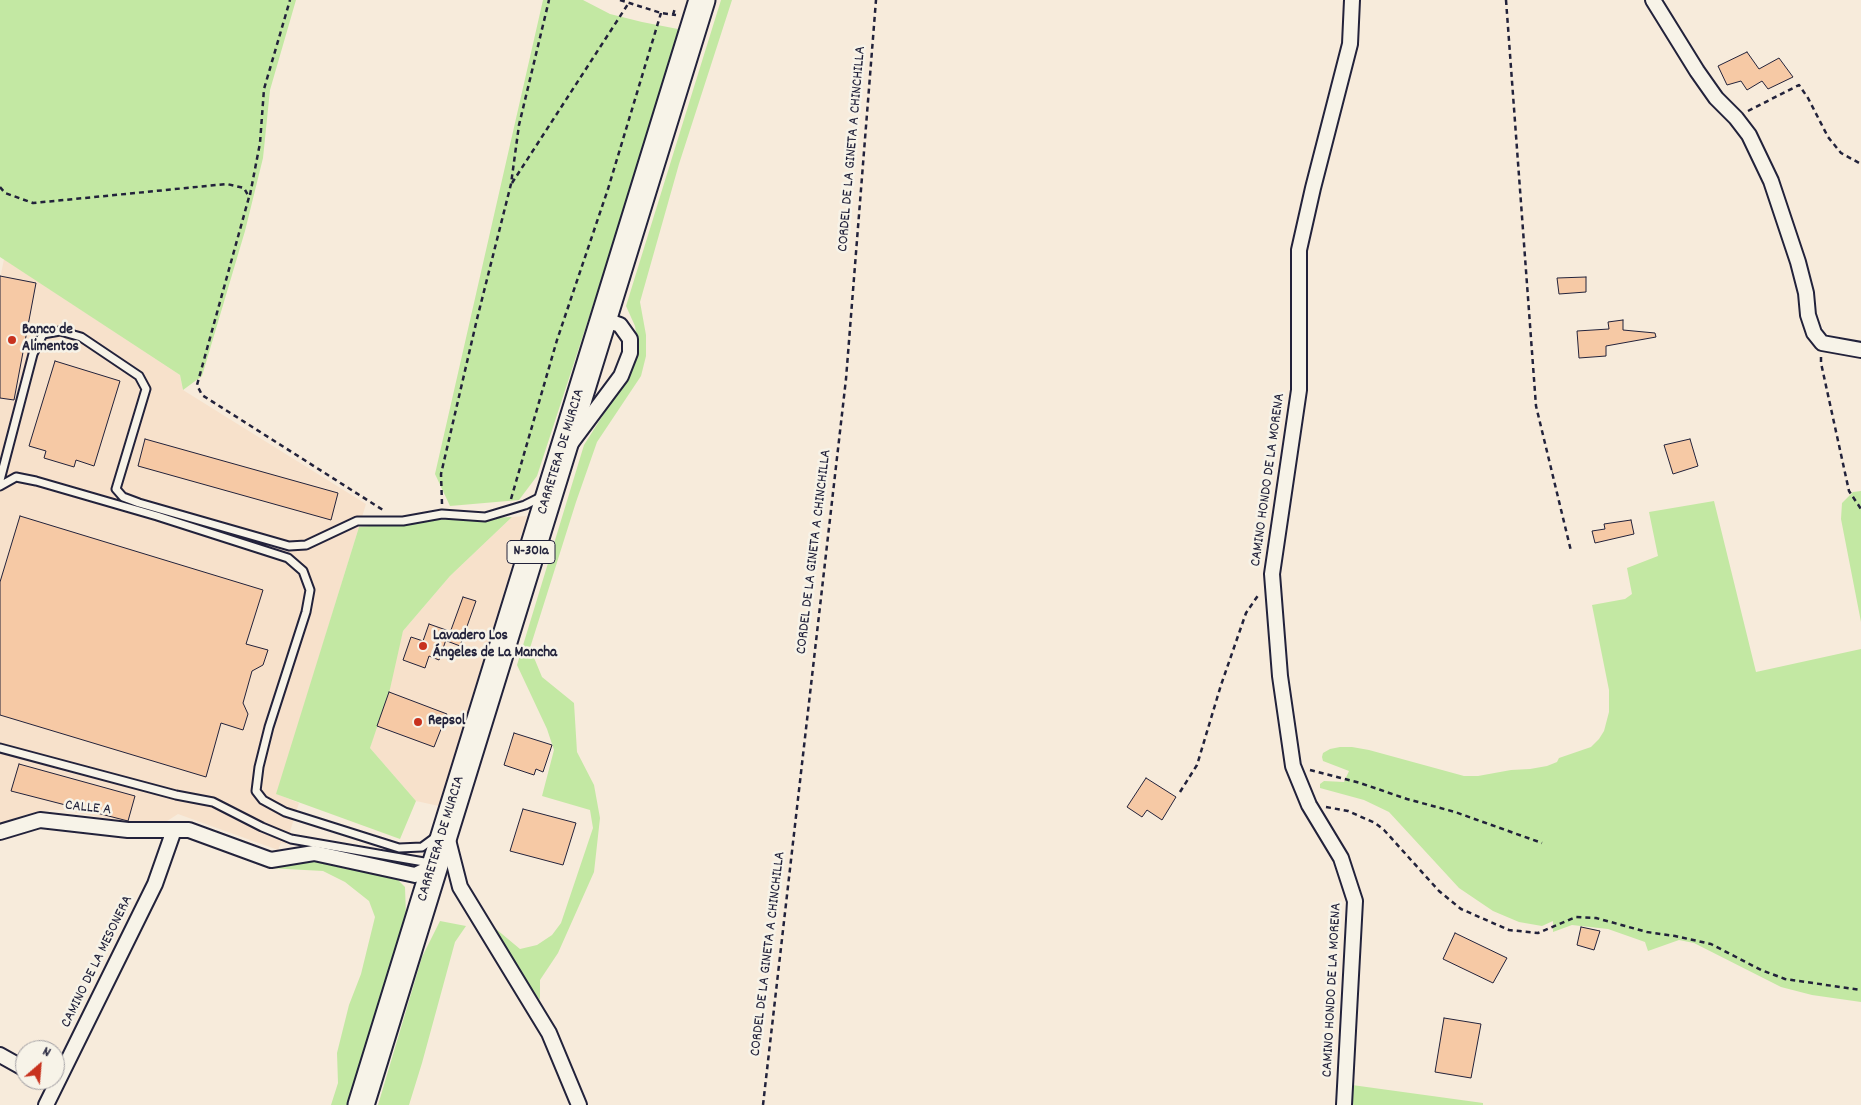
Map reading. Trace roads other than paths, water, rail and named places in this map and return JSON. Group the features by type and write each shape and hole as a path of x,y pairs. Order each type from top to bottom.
{"highway":[{"name":"CARRETERA DE MURCIA","path":"361,1105 603,319 692,7"}],"street":[{"name":"CAMINO HONDO DE LA MORENA","path":"1344,1105 1355,901 1341,858 1309,805 1293,766 1280,676 1272,574 1299,390 1299,250 1350,44 1352,0"},
{"path":"1653,0 1697,71 1716,98 1736,118 1748,136 1771,181 1798,262 1806,293 1808,315 1814,333 1822,344 1861,350"},
{"path":"561,455 621,376 630,353 630,339 620,325 603,319"},
{"name":"CALLE A","path":"0,832 40,820 128,830 189,830 271,860 314,853 415,875 434,865"},
{"name":"CAMINO DE LA MESONERA","path":"65,1053 155,884 174,830"},
{"path":"445,830 460,887 549,1033 579,1105"},
{"path":"0,1055 15,1063"},
{"name":"CAMINO DE LA MESONERA","path":"46,1105 48,1090"}],"lane":[{"path":"0,480 33,354 43,334 60,331 81,337 139,376 146,389 116,489 123,497 289,546 306,545 357,521 403,521 442,514 486,517 525,505 550,492"},
{"path":"0,486 16,477 36,481 157,516 288,558 303,571 310,590 306,612 269,728 259,767 256,791 263,800 286,812 400,848 422,847 445,830"},
{"path":"0,748 176,795 213,802 262,827 291,839 434,865"}],"place":[{"name":"Banco de Alimentos","path":"12,340"},
{"name":"Lavadero Los Ángeles de La Mancha","path":"423,646"},
{"name":"Repsol","path":"418,722"}]}
